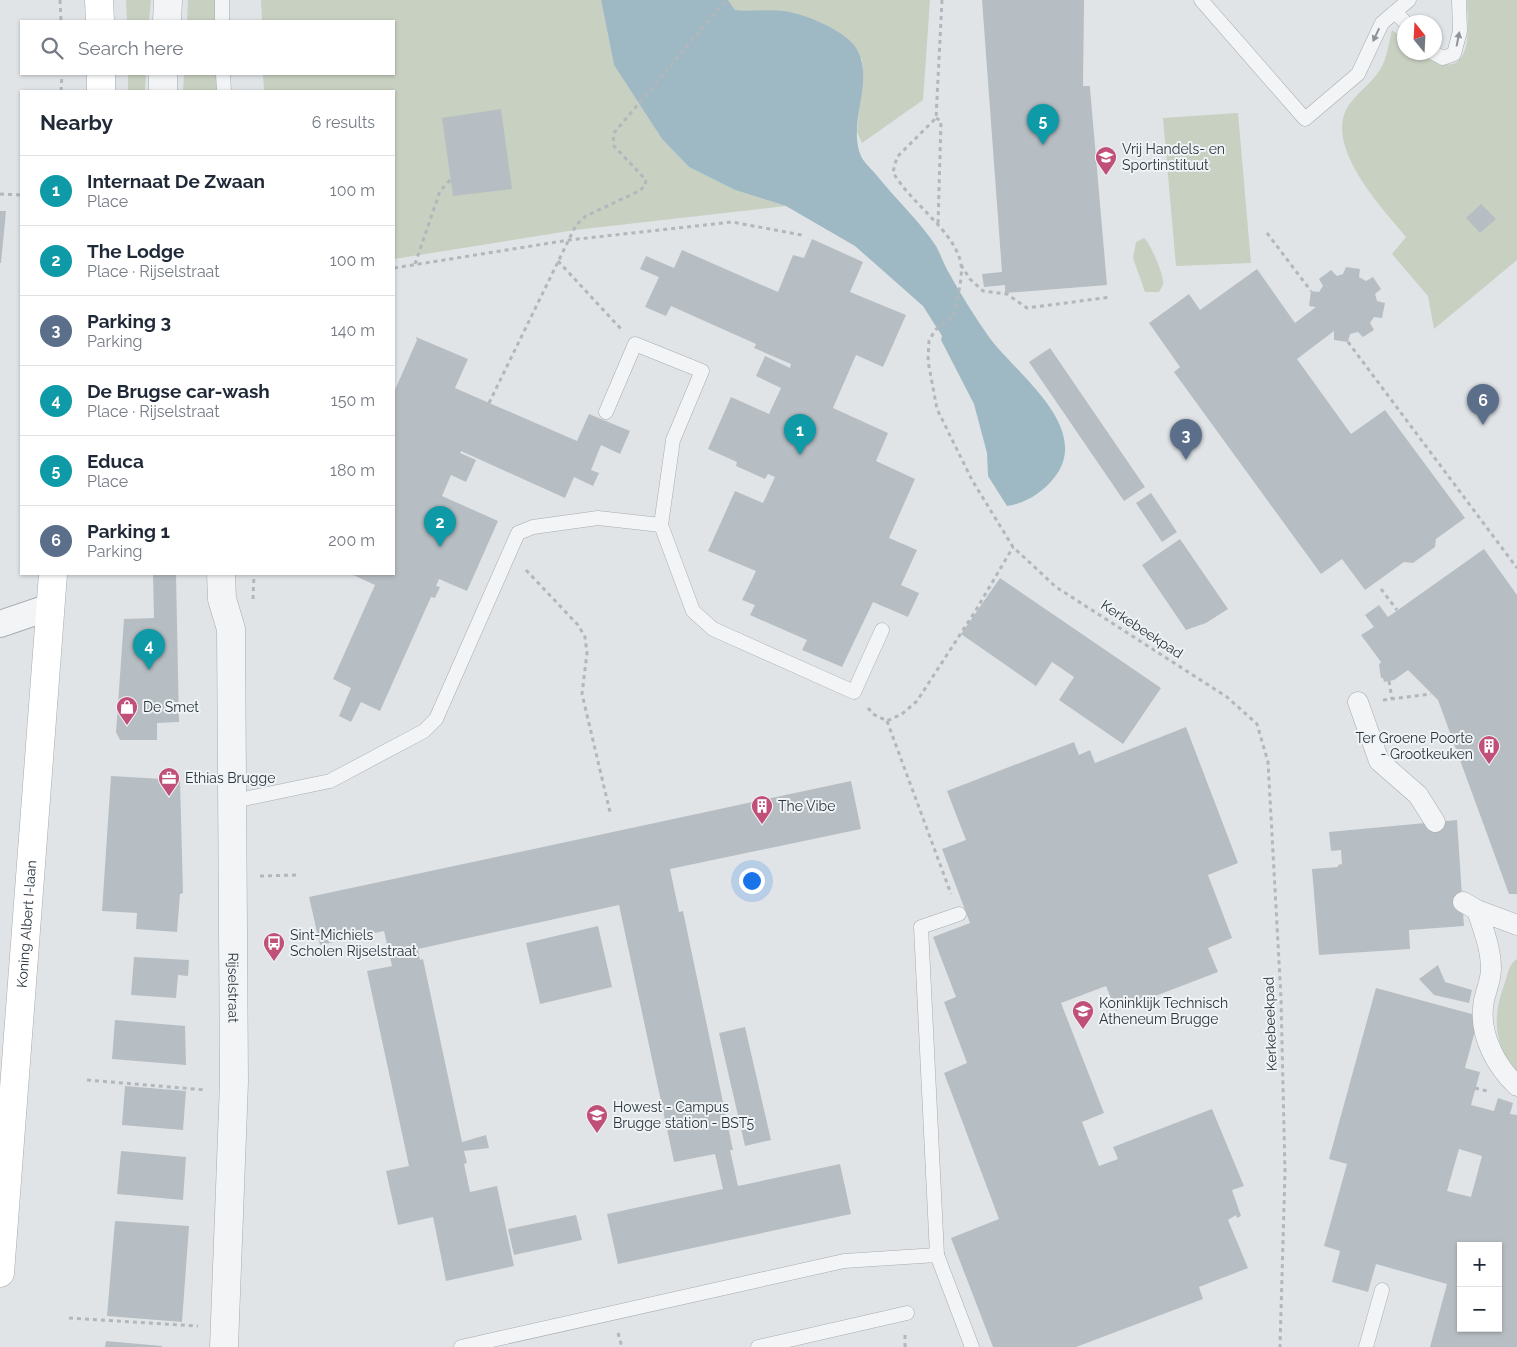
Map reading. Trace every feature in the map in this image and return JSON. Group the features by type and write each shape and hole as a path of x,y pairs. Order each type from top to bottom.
{"main road":[{"path":"99,0 100,20"},
{"path":"101,75 101,90"},
{"name":"Koning Albert I-laan","path":"0,1273 53,575"}],"street":[{"path":"166,20 168,0"},
{"path":"163,75 163,90"},
{"name":"Rijselstraat","path":"221,575 222,599 231,629 234,801 233,1092 225,1338"},
{"name":"Rijselstraat","path":"231,629 239,600 238,575"},
{"path":"0,624 50,607"},
{"path":"1358,702 1379,761 1418,795 1435,822"},
{"path":"1517,925 1470,906 1490,950 1491,972 1483,1006 1483,1023 1489,1045 1507,1076 1517,1086"}],"lane":[{"path":"222,0 222,20"},
{"path":"1201,0 1305,119 1358,74 1382,23 1409,0"},
{"path":"1442,57 1454,54 1460,31 1459,0"},
{"path":"1395,12 1398,15"},
{"path":"224,75 224,90"},
{"path":"606,412 635,344 702,371 673,440 661,525 693,611 713,629 854,692 882,630"},
{"path":"234,801 330,781 424,731 436,719 518,533 533,527 598,518 661,525"},
{"path":"959,914 921,927 937,1255 972,1347"},
{"path":"461,1347 844,1262 937,1255"},
{"path":"1366,1347 1382,1290"},
{"path":"758,1347 906,1313"}],"path":[{"path":"60,0 61,20"},
{"path":"489,403 576,225 586,216 639,191 645,186 646,180 614,146 612,140 619,124 726,0"},
{"path":"938,226 942,122 936,118 942,0"},
{"path":"61,90 62,75"},
{"name":"Kerkebeekpad","path":"936,118 897,157 893,172 899,185 938,226 956,249 961,265 953,317 935,330 929,341 928,362 938,409 972,480 1013,547 1056,587 1228,698 1257,724 1268,762 1282,998 1285,1172 1280,1347"},
{"path":"415,264 440,191 450,180"},
{"path":"0,194 20,195"},
{"path":"395,268 569,240 732,222 802,235"},
{"path":"1267,233 1311,291"},
{"path":"558,261 635,344"},
{"path":"961,265 970,279 983,291 1007,294 1028,308 1111,298"},
{"path":"1348,342 1517,568"},
{"path":"886,721 902,714 917,701 1013,547"},
{"path":"509,555 538,580 578,625 585,637 587,652 582,694 584,713 610,812"},
{"path":"1381,589 1398,610"},
{"path":"1389,681 1392,699"},
{"path":"854,692 873,714 886,721 959,914"},
{"path":"1358,702 1431,694"},
{"path":"234,877 297,875"},
{"path":"87,1080 233,1092"},
{"path":"69,1318 225,1338"}],"green space":[{"path":"126,0 151,0 149,20 127,20"},
{"path":"188,0 215,0 216,20 187,20"},
{"path":"261,0 601,0 614,65 662,139 689,167 735,190 786,206 575,230 395,259 395,90 264,90 263,75 395,75 395,20 262,20"},
{"path":"728,0 930,0 923,100 862,143 857,132 863,71 862,59 756,12 735,10"},
{"path":"1467,0 1517,0 1517,260 1434,329 1428,296 1392,254 1406,237 1359,177 1344,141 1342,124 1350,103 1382,66 1392,30 1397,34 1397,60 1432,60 1451,64 1459,60 1464,53 1468,31"},
{"path":"128,75 146,75 145,90 128,90"},
{"path":"184,75 217,75 217,90 183,90"},
{"path":"1238,113 1251,263 1176,266 1163,118"},
{"path":"1144,238 1153,253 1162,275 1163,285 1159,292 1145,292 1133,258 1136,242"},
{"path":"1517,959 1517,1074 1503,1052 1499,1041 1497,1019 1498,1007 1508,972 1512,963"}],"water":[{"path":"601,0 728,0 735,10 784,11 812,19 841,33 854,45 861,58 863,71 857,128 857,142 862,159 930,237 958,289 989,337 1032,384 1058,421 1064,440 1064,459 1054,478 1044,488 1027,500 1007,506 988,476 987,453 974,404 941,340 942,336 923,306 855,246 786,206 735,190 689,167 662,139 614,65"}],"building":[{"path":"982,0 1084,0 1083,86 1090,86 1107,285 1005,293 1005,285 984,287 982,274 1002,272"},
{"path":"501,109 512,189 453,196 442,118"},
{"path":"1481,204 1496,219 1480,233 1466,218"},
{"path":"0,211 6,211 1,263 0,263"},
{"path":"812,239 863,262 850,292 906,315 883,367 856,355 833,408 888,433 876,461 915,479 889,538 917,550 901,585 919,593 908,617 873,602 842,667 802,650 807,640 750,615 755,605 742,600 756,571 708,551 735,491 763,503 775,477 768,474 765,479 736,466 737,462 708,449 731,397 769,414 781,388 756,376 765,356 790,368 791,364 754,348 756,344 671,306 666,316 645,307 659,277 640,269 646,256 674,268 682,250 778,292 793,255 804,258"},
{"path":"1346,267 1360,269 1359,277 1366,281 1373,277 1381,289 1375,294 1377,301 1385,303 1382,318 1374,317 1370,323 1374,330 1363,337 1358,332 1350,334 1348,342 1334,340 1334,331 1297,359 1351,434 1385,410 1465,518 1436,539 1435,547 1413,563 1404,562 1365,590 1342,559 1321,574 1174,372 1180,367 1149,323 1189,294 1200,310 1257,269 1295,323 1316,307 1309,306 1311,291 1319,292 1323,286 1319,279 1331,270 1337,276 1343,274"},
{"path":"416,337 468,359 455,388 577,441 589,414 630,431 620,454 601,445 591,470 599,473 593,486 574,477 565,498 461,451 460,453 476,460 466,482 451,475 442,496 498,521 467,591 439,579 436,586 440,587 435,598 431,597 380,711 361,702 351,722 339,716 351,688 333,679 375,585 353,575 395,575 395,390 417,340"},
{"path":"1050,348 1145,487 1124,501 1029,362"},
{"path":"1151,493 1177,532 1162,542 1136,503"},
{"path":"1180,539 1228,609 1206,623 1186,630 1142,565"},
{"name":"Ter Groene Poorte - Grootkeuken","path":"1484,549 1517,595 1517,894 1509,894 1438,700 1408,670 1394,680 1384,682 1383,678 1381,678 1379,665 1381,662 1361,635 1374,627 1365,615 1379,605 1388,617"},
{"path":"153,575 176,575 179,722 157,723 157,740 120,740 116,732 124,619 154,618"},
{"path":"1000,578 1161,688 1123,744 1059,700 1074,677 1052,662 1036,686 961,634"},
{"path":"1186,727 1238,863 1208,875 1232,938 1208,948 1218,972 1116,1011 1106,986 1061,1003 1104,1113 1082,1122 1099,1166 1118,1159 1113,1147 1212,1109 1244,1186 1232,1190 1241,1216 1237,1218 1236,1215 1228,1220 1248,1268 1199,1287 1203,1299 1076,1347 993,1347 951,1238 999,1219 944,1073 967,1063 944,1002 956,997 933,937 970,923 942,849 966,840 947,791 1074,742 1079,755 1090,750 1095,763"},
{"path":"111,776 180,780 183,893 180,894 177,932 136,929 137,913 102,911"},
{"path":"851,781 861,829 670,869 679,912 683,911 733,1150 730,1150 738,1186 840,1164 851,1214 618,1264 607,1214 723,1189 715,1154 674,1162 619,905 418,949 420,960 423,959 462,1142 486,1135 489,1148 464,1151 467,1163 464,1164 470,1192 497,1186 514,1266 446,1281 433,1217 398,1225 386,1171 409,1166 367,971 392,966 384,931 320,945 309,897"},
{"path":"1457,820 1464,926 1409,930 1410,949 1319,955 1312,869 1338,867 1338,865 1342,864 1341,850 1331,851 1329,832"},
{"path":"598,926 612,987 540,1004 526,943"},
{"path":"134,957 189,960 188,976 178,975 176,998 131,995"},
{"path":"1438,965 1445,982 1472,990 1469,1003 1434,995 1419,979"},
{"path":"1376,988 1479,1016 1465,1068 1480,1072 1471,1105 1494,1111 1498,1098 1513,1103 1510,1114 1517,1115 1517,1347 1430,1347 1447,1284 1376,1264 1368,1292 1332,1282 1340,1251 1324,1246 1347,1164 1329,1159","holes":["1459,1149 1482,1156 1471,1197 1447,1191"]},
{"path":"115,1020 185,1026 186,1065 112,1059"},
{"path":"745,1027 771,1140 745,1146 719,1033"},
{"path":"125,1086 186,1091 183,1130 122,1125"},
{"path":"121,1151 186,1157 183,1200 117,1194"},
{"path":"576,1215 582,1240 514,1255 508,1229"},
{"path":"115,1221 189,1226 182,1322 107,1316"},
{"path":"106,1341 162,1346 162,1347 105,1347"}],"place":[{"name":"Educa","path":"1043,145"},
{"name":"Vrij Handels- en Sportinstituut","path":"1106,176"},
{"name":"Parking 1","path":"1483,425"},
{"name":"Internaat De Zwaan","path":"800,455"},
{"name":"Parking 3","path":"1186,460"},
{"name":"The Lodge","path":"440,547"},
{"name":"De Brugse car-wash","path":"149,670"},
{"name":"De Smet","path":"127,726"},
{"name":"Ter Groene Poorte - Grootkeuken","path":"1489,765"},
{"name":"Ethias Brugge","path":"169,797"},
{"name":"The Vibe","path":"762,825"},
{"name":"Sint-Michiels Scholen Rijselstraat","path":"274,962"},
{"name":"Koninklijk Technisch Atheneum Brugge","path":"1083,1030"},
{"name":"Howest - Campus Brugge station - BST5","path":"597,1134"}]}
